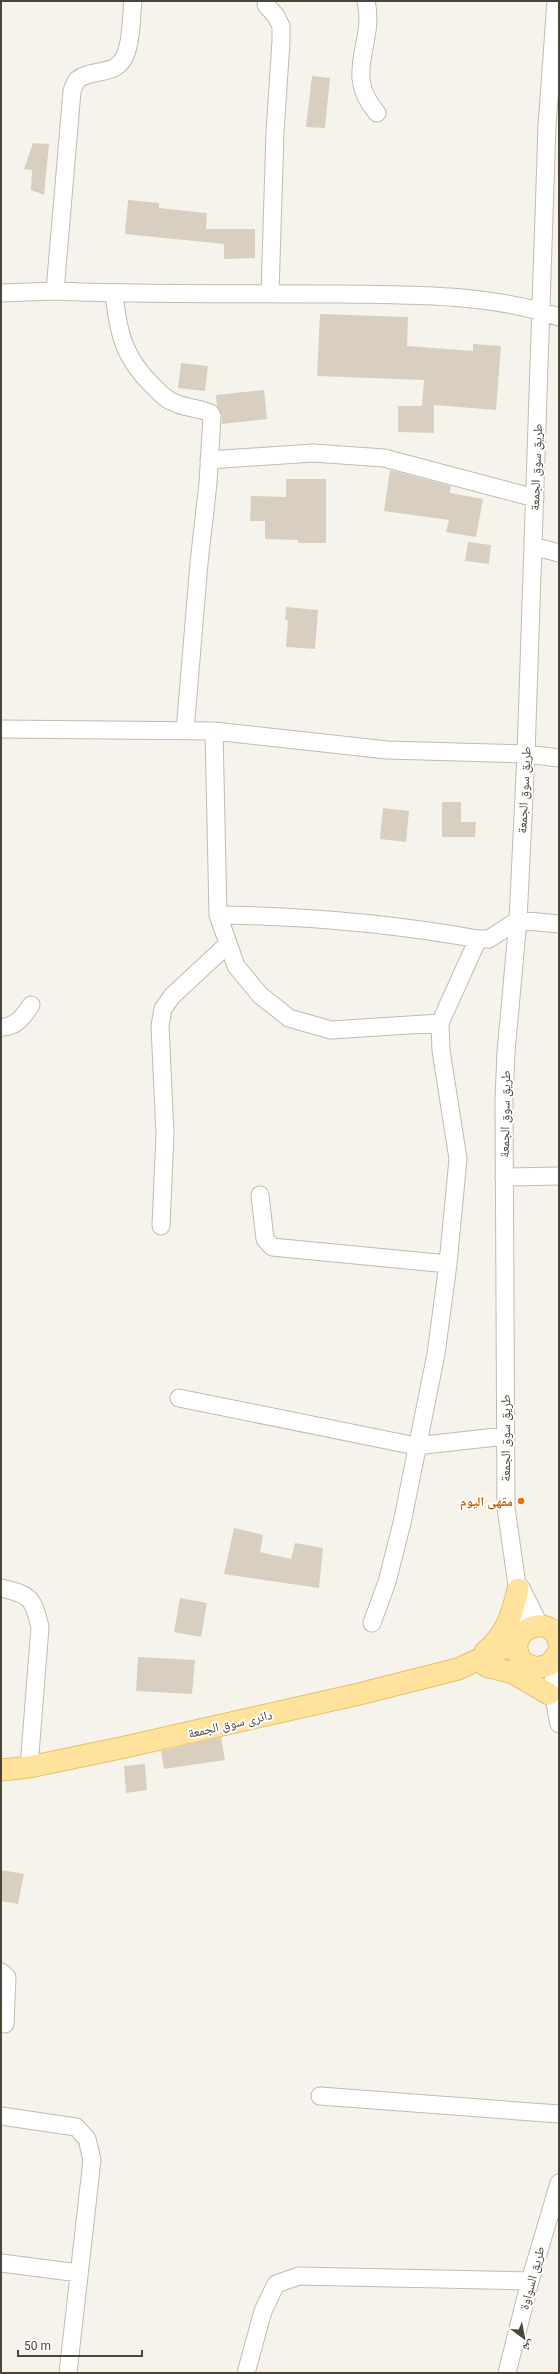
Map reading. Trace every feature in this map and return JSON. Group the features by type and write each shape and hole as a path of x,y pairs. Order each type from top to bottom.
{"main road":[{"path":"461,1668 493,1646 502,1634 514,1608 517,1584"},
{"path":"528,1628 554,1643 543,1668 527,1665 461,1668 519,1639 528,1628"},
{"path":"519,1639 518,1654 527,1665"},
{"path":"486,1666 512,1673 552,1701"},
{"name":"دائرى سوق الجمعة","path":"1,1770 29,1767 279,1713 461,1668"}],"street":[{"path":"55,291 72,91 77,80 87,76 109,72 121,64 127,53 133,1"},
{"path":"366,1 367,20 360,78 361,89 367,101 377,113"},
{"name":"طريق سوق الجمعة","path":"517,1584 506,1508 504,1177 506,1052 518,920 526,754 540,310 553,127 556,1"},
{"path":"266,5 276,16 281,26 275,134 270,293"},
{"path":"1,293 55,291 114,294 270,293 451,297 540,310 559,317"},
{"path":"114,294 117,321 126,351 139,373 168,400 210,413 213,423 185,731"},
{"path":"209,460 313,453 384,458 535,498"},
{"path":"533,546 559,553"},
{"path":"1,729 214,731 387,750 526,754 559,758"},
{"path":"214,731 218,915 227,945 236,966 260,995 289,1018 331,1030 440,1023"},
{"path":"218,915 274,916 393,928 478,939 489,939 518,920 559,924"},
{"path":"372,1623 387,1582 402,1522 416,1446 436,1354 448,1264 458,1159 441,1050 440,1023 478,939"},
{"path":"161,1226 165,1134 161,1020 163,1010 172,996 227,945"},
{"path":"1,1028 8,1028 22,1017 31,1005"},
{"path":"504,1177 559,1176"},
{"path":"260,1195 266,1239 272,1247 448,1264"},
{"path":"179,1398 416,1446 505,1436"},
{"path":"517,1584 519,1639"},
{"path":"517,1584 554,1643 552,1701"},
{"path":"1,1588 23,1594 35,1605 40,1628 29,1767"},
{"path":"527,1665 545,1685 559,1724"},
{"path":"1,1972 7,1977 5,2024"},
{"path":"320,2096 559,2114"},
{"path":"1,2116 76,2127 88,2139 92,2160 68,2373"},
{"name":"طريق السواوة","path":"507,2373 530,2281 559,2183"},
{"path":"1,2263 79,2273"},
{"path":"246,2373 263,2311 276,2284 293,2278 307,2276 530,2281"}],"building":[{"path":"312,76 330,78 325,128 306,127"},
{"path":"33,143 49,144 44,195 31,190 32,170 24,169"},
{"path":"128,200 159,203 159,208 207,213 206,229 255,229 255,258 224,259 224,244 125,234"},
{"path":"320,314 408,317 407,346 473,351 473,344 501,346 496,410 434,405 434,433 398,432 398,406 422,406 424,380 317,376"},
{"path":"181,363 208,366 205,391 178,388"},
{"path":"264,390 267,419 222,424 222,416 217,406 216,395"},
{"path":"390,470 451,486 450,493 483,499 476,537 446,532 449,520 384,511"},
{"path":"286,479 326,479 326,543 298,543 298,540 265,539 265,521 250,521 251,496 286,497"},
{"path":"468,542 491,545 489,564 465,561"},
{"path":"286,607 318,610 315,649 286,647 288,620 285,620"},
{"path":"442,802 461,802 461,822 476,822 475,837 442,837"},
{"path":"383,808 409,811 406,842 380,839"},
{"path":"234,1528 263,1535 260,1552 291,1559 295,1543 323,1548 319,1588 224,1574"},
{"path":"180,1598 207,1603 201,1637 174,1632"},
{"path":"138,1657 195,1660 192,1694 136,1691"},
{"path":"221,1737 225,1760 164,1769 161,1751"},
{"path":"145,1764 147,1790 126,1793 124,1766"},
{"path":"1,1870 24,1874 18,1904 1,1901"}],"place":[{"name":"مقهى اليوم","path":"521,1501"}]}
